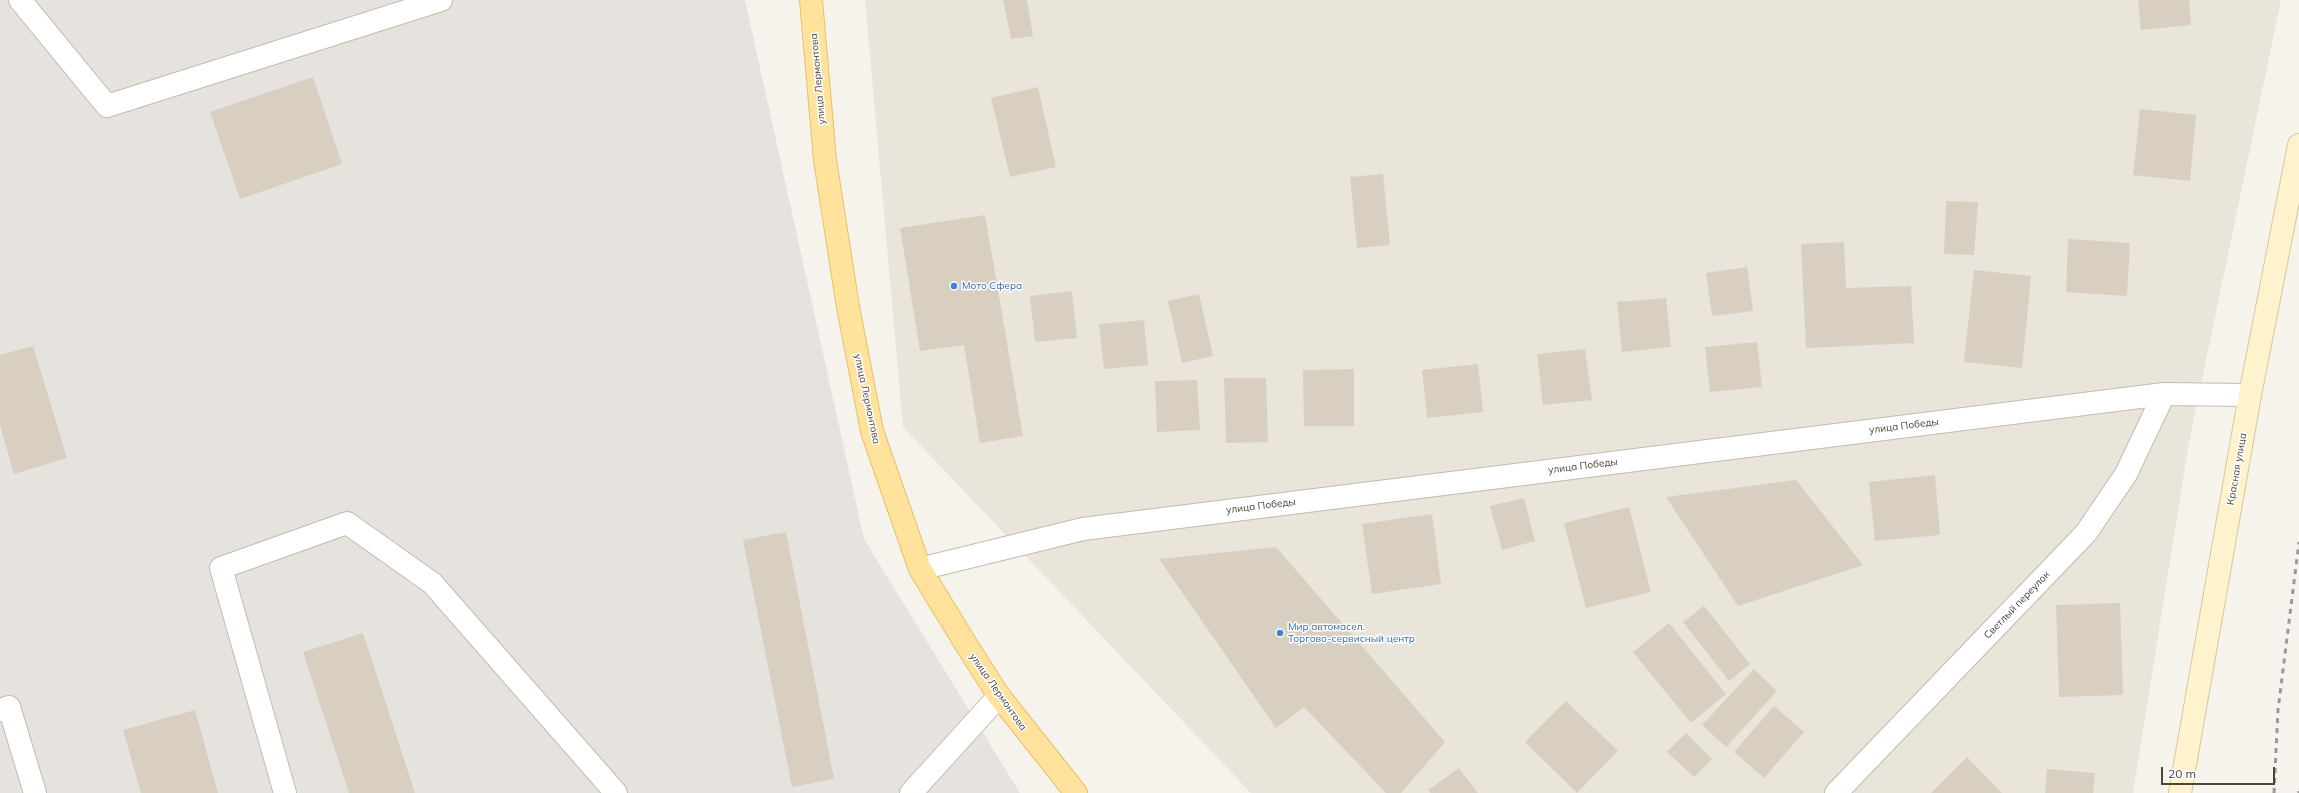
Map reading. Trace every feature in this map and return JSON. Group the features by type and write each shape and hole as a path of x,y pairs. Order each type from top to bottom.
{"main road":[{"name":"улица Лермонтова","path":"811,0 825,160 848,307 872,431 920,569 999,696 1076,793"},
{"name":"Красная улица","path":"2180,793 2250,395 2299,145"}],"street":[{"path":"20,0 107,106 441,0"},
{"name":"улица Победы","path":"920,569 1083,529 2164,394 2250,395"},
{"name":"Светлый переулок","path":"1836,793 2086,534 2126,474 2164,394"},
{"path":"285,793 221,568 347,523 432,583 616,793"},
{"path":"911,793 999,696"},
{"path":"0,710 9,707 35,793"}],"shaded area":[{"path":"0,0 745,0 864,539 1020,793 0,793"},
{"path":"865,0 2281,0 2189,442 2133,793 1251,793 903,427"}],"building":[{"path":"1003,0 1027,0 1033,36 1011,39"},
{"path":"2138,0 2189,0 2191,25 2141,30"},
{"path":"313,77 342,164 240,199 210,112"},
{"path":"1038,87 1056,167 1010,177 991,98"},
{"path":"2140,109 2196,115 2190,181 2133,175"},
{"path":"1383,174 1390,245 1357,248 1350,177"},
{"path":"1946,201 1978,202 1974,255 1944,254"},
{"name":"Мото Сфера","path":"985,215 1023,436 980,443 964,345 920,351 900,228"},
{"path":"2068,239 2130,243 2127,296 2066,292"},
{"path":"1844,242 1846,288 1911,286 1914,343 1806,348 1801,244"},
{"path":"1747,267 1753,311 1712,316 1706,273"},
{"path":"1974,270 2031,276 2022,368 1964,362"},
{"path":"1072,291 1077,338 1035,342 1030,296"},
{"path":"1199,294 1213,356 1182,363 1168,301"},
{"path":"1666,298 1671,347 1622,352 1617,302"},
{"path":"1144,320 1148,365 1104,369 1099,324"},
{"path":"1757,342 1762,387 1710,392 1705,347"},
{"path":"33,346 67,458 14,474 0,425 0,355"},
{"path":"1585,349 1592,400 1543,405 1537,354"},
{"path":"1478,364 1483,412 1427,418 1422,370"},
{"path":"1354,369 1354,426 1304,426 1303,370"},
{"path":"1224,378 1266,378 1268,442 1226,443"},
{"path":"1197,380 1200,430 1157,432 1155,381"},
{"path":"1935,475 1940,535 1875,541 1869,482"},
{"path":"1796,480 1863,565 1738,606 1666,497"},
{"path":"1524,498 1535,541 1502,550 1490,506"},
{"path":"1629,507 1651,592 1586,608 1564,523"},
{"path":"1432,514 1441,584 1372,594 1362,524"},
{"path":"786,532 834,779 792,787 743,540"},
{"name":"Мир автомасел. Торгово-сервисный центр","path":"1276,547 1445,742 1401,793 1386,793 1304,707 1276,728 1159,559"},
{"path":"2120,603 2123,695 2059,697 2056,605"},
{"path":"1704,606 1750,664 1729,681 1683,622"},
{"path":"1669,623 1726,694 1691,723 1633,652"},
{"path":"363,633 415,793 349,793 303,652"},
{"path":"1754,669 1777,691 1726,747 1702,725"},
{"path":"1566,701 1618,751 1577,793 1525,742"},
{"path":"1774,706 1804,732 1764,778 1734,752"},
{"path":"195,710 218,793 141,793 123,730"},
{"path":"1686,733 1712,759 1694,777 1667,752"},
{"path":"1967,757 2002,793 1931,793"},
{"path":"1459,768 1478,793 1431,793 1428,790"},
{"path":"2047,769 2095,773 2093,793 2045,793"}],"railway":[{"path":"2274,793 2278,710 2299,542"}],"place":[{"name":"Мото Сфера","path":"954,286"},
{"name":"Мир автомасел. Торгово-сервисный центр","path":"1280,633"}]}
